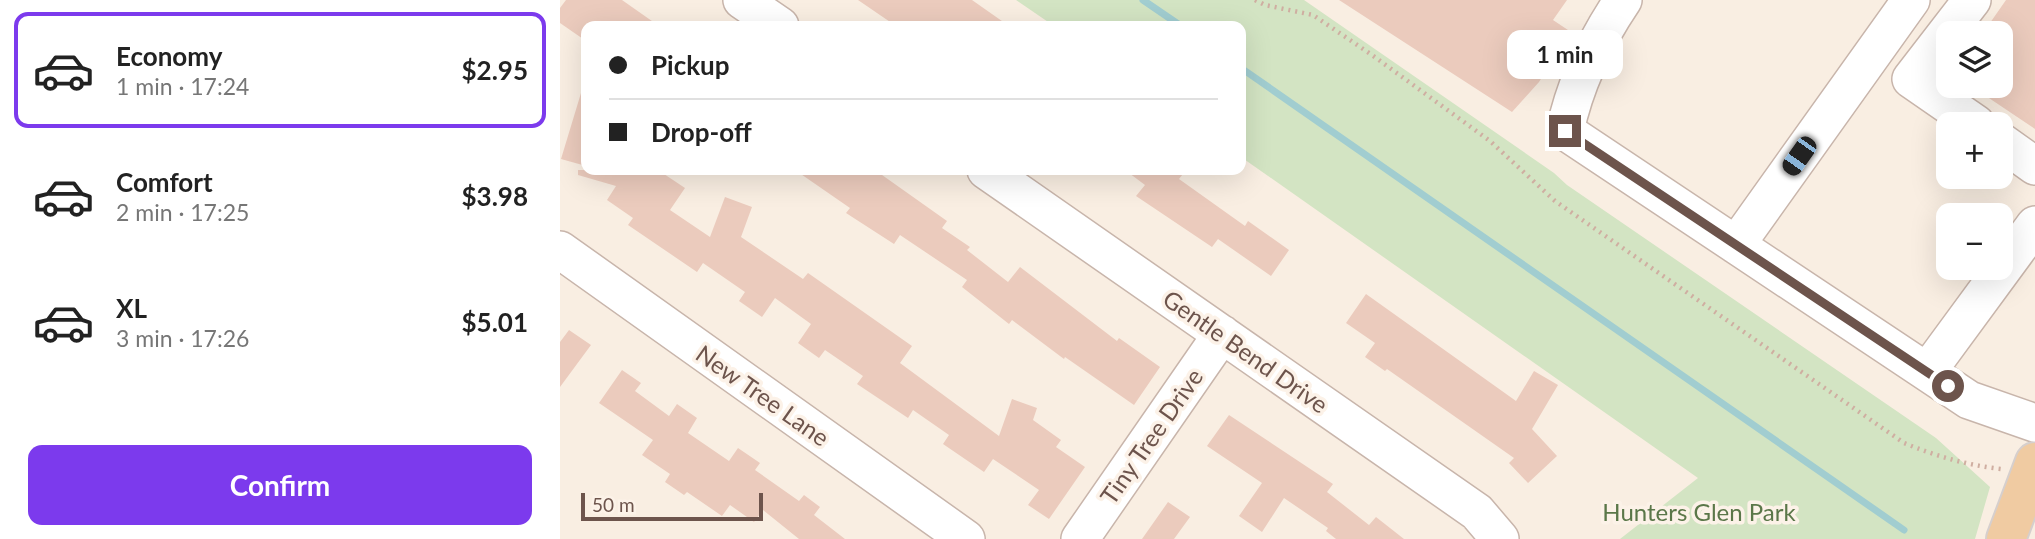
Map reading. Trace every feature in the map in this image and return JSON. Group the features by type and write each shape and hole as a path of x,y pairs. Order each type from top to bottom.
{"main road":[{"path":"2006,539 2022,466"}],"street":[{"path":"742,0 773,21"},
{"path":"1623,0 1604,29 1572,97 1565,131 1969,400 2035,423"},
{"path":"1736,245 1911,0"},
{"path":"1959,112 1912,79 1972,0"},
{"path":"2013,150 2035,166"},
{"name":"Gentle Bend Drive","path":"993,175 1477,512 1500,539"},
{"path":"1927,372 2035,225"},
{"name":"New Tree Lane","path":"560,250 966,539"},
{"name":"Tiny Tree Drive","path":"1080,539 1222,334"}],"path":[{"path":"1255,0 1265,5 1313,15 1372,55 1490,141 1555,201 1903,443 1970,466 2022,466"}],"green space":[{"name":"Hunters Glen Park","path":"1016,0 1304,0 1554,173 1567,185 1936,438 1990,487 1975,539 1620,539 1698,478 1246,161 1246,21 1047,21"}],"building":[{"path":"566,0 622,0 652,21 581,21 581,38 560,23 560,8"},
{"path":"858,0 972,0 1002,21 889,21"},
{"path":"1339,0 1567,0 1553,20 1571,32 1539,82 1512,112"},
{"path":"2006,0 2035,0 2035,129 1989,98 2013,98 2013,21 1991,21"},
{"path":"581,93 581,165 561,159"},
{"path":"578,170 581,170 581,175 666,175 685,188 670,210 710,237 725,197 752,207 741,237 803,279 808,273 912,346 900,363 999,436 1012,399 1037,408 1033,420 1061,440 1056,447 1085,467 1049,519 1028,505 1039,490 993,459 984,472 943,444 949,435 913,410 908,418 857,384 863,376 825,350 819,358 798,343 811,324 775,298 762,317 739,301 745,292 703,263 697,272 628,225 633,218 607,200 616,186 578,175"},
{"path":"802,175 882,175 947,221 942,228 970,247 967,250 1008,282 1020,267 1117,341 1119,338 1160,367 1134,405 1065,357 1064,359 1012,320 1009,324 962,287 967,280 900,235 894,244 846,213 850,208"},
{"path":"1132,175 1182,175 1179,179 1245,226 1248,221 1289,250 1271,276 1218,239 1212,247 1136,196 1145,185"},
{"path":"1366,294 1516,401 1534,371 1558,385 1532,429 1557,456 1528,483 1509,463 1514,458 1387,369 1385,371 1365,357 1375,343 1346,323"},
{"path":"569,330 591,345 560,387 560,342"},
{"path":"622,370 641,383 635,391 669,416 677,404 697,418 688,433 729,461 738,448 760,463 755,470 799,501 804,495 820,507 814,515 845,539 799,539 763,510 754,522 730,505 722,516 687,492 684,495 665,482 670,474 642,455 653,440 599,403"},
{"path":"1229,415 1333,484 1327,492 1369,525 1376,517 1404,539 1336,539 1326,531 1328,528 1284,498 1262,532 1239,516 1262,483 1207,446"},
{"path":"1168,502 1190,517 1174,539 1142,539"}],"waterway":[{"path":"1143,0 1174,21"},
{"path":"1246,71 1904,530"}],"route":[{"path":"1565,131 1948,386"}]}
